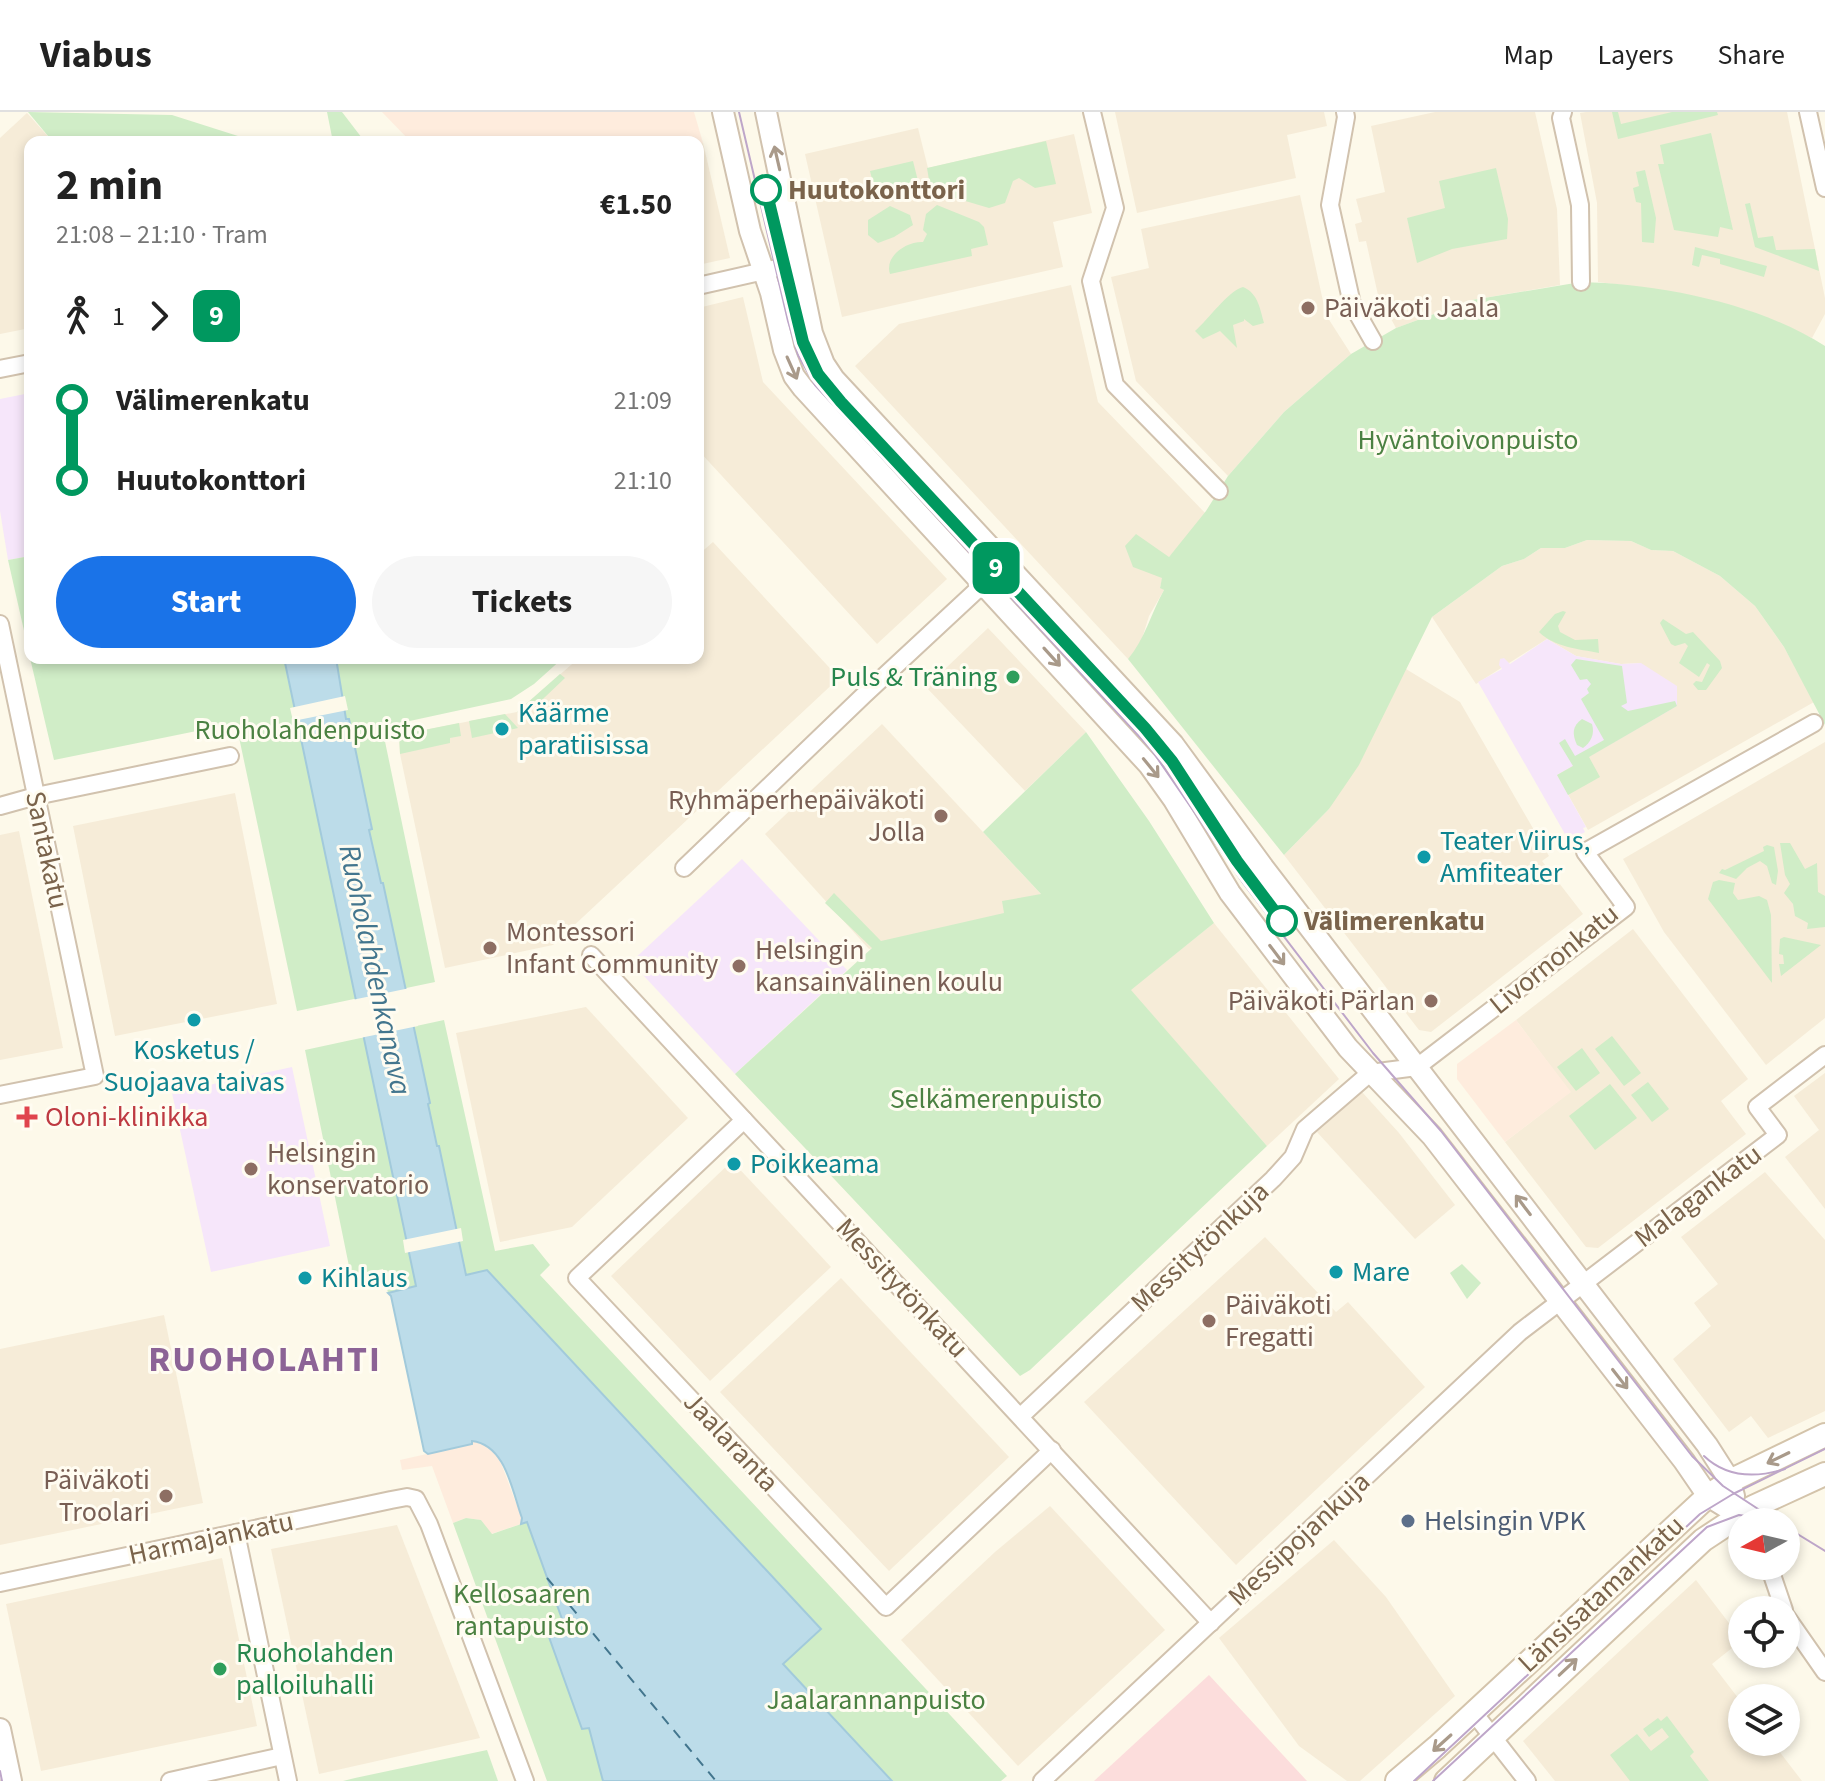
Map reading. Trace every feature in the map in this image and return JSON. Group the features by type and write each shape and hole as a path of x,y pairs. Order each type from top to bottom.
{"main road":[{"name":"Länsisatamankatu","path":"1397,1781 1708,1496 1730,1481 1825,1435"},
{"name":"Länsisatamankatu","path":"1762,1508 1825,1474"},
{"name":"Länsisatamankatu","path":"1446,1781 1703,1540 1728,1526"}],"street":[{"path":"723,112 750,231 794,376 1149,765 1180,809 1230,893 1370,1073 1419,1119 1708,1496 1728,1510"},
{"path":"766,112 799,263 806,310 824,364 845,392 1134,701 1192,769 1242,839 1707,1445 1730,1481 1738,1508"},
{"path":"1092,112 1115,208 1091,281 1115,385 1219,491"},
{"path":"1345,112 1330,205 1352,304 1373,341"},
{"path":"1563,112 1561,118 1580,205 1581,282"},
{"path":"1808,112 1825,188"},
{"path":"704,285 799,263"},
{"path":"0,369 24,364"},
{"path":"684,868 1005,564"},
{"name":"Santakatu","path":"0,624 95,1076 0,1095"},
{"name":"Livornonkatu","path":"1417,1067 1626,907 1585,852 1814,723"},
{"path":"0,806 230,756"},
{"name":"Messitytönkatu","path":"591,955 1211,1623"},
{"name":"Malagankatu","path":"1560,1301 1778,1135 1757,1107 1825,1055"},
{"path":"1370,1073 1417,1067"},
{"name":"Messitytönkuja","path":"1021,1416 1273,1179 1293,1157 1305,1129 1370,1073"},
{"name":"Jaalaranta","path":"744,1120 577,1278 598,1301 886,1607 1052,1450"},
{"name":"Messipojankuja","path":"1042,1781 1520,1332 1560,1301"},
{"name":"Harmajankatu","path":"0,1583 407,1497 420,1503 525,1781"},
{"path":"236,1533 288,1781"},
{"path":"1800,1636 1825,1672"},
{"path":"1474,1713 1527,1781"},
{"path":"0,1729 11,1781"},
{"path":"170,1781 282,1756"}],"shaded area":[{"path":"382,112 694,112 701,136 405,136"},
{"path":"1115,112 1324,112 1327,126 1287,135 1296,178 1137,213"},
{"path":"1435,112 1535,112 1557,209 1560,285 1472,300 1396,328 1378,295 1366,241 1359,242 1355,224 1362,222 1356,199 1385,192 1371,126"},
{"path":"1787,112 1825,298 1825,314 1812,338 1747,310 1659,290 1598,282 1597,203 1580,113"},
{"path":"27,113 48,136 24,136 24,329 0,334 0,138"},
{"path":"918,128 928,168 1074,134 1092,213 1053,222 1063,267 842,317 805,154"},
{"path":"704,147 730,258 704,264"},
{"path":"1300,195 1326,315 1351,354 1284,412 1228,476 1136,381 1111,277 1149,268 1141,229"},
{"path":"1071,285 1098,402 1207,515 1169,557 1160,587 1164,590 1149,616 1140,645 1128,659 855,366 899,324"},
{"path":"743,297 763,382 947,579 877,644 704,457 704,307"},
{"path":"24,394 24,557 8,560 0,511 0,399"},
{"path":"1587,540 1631,541 1651,550 1673,551 1720,576 1755,606 1784,647 1814,702 1588,830 1557,775 1641,663 1621,664 1576,656 1547,639 1476,684 1432,617 1502,566 1524,559 1541,548 1565,548"},
{"path":"713,542 839,678 553,945 445,968 400,754 399,735 517,712 572,664 704,664 704,550"},
{"path":"988,628 1086,732 1025,791 926,687"},
{"path":"1547,639 1576,656 1621,664 1641,663 1677,686 1677,706 1557,775 1586,827 1583,828 1585,832 1569,841 1478,682 1502,669 1500,659 1504,658 1510,664"},
{"path":"1406,669 1460,702 1549,856 1542,861 1583,914 1431,1032 1419,1030 1284,855 1329,809"},
{"path":"882,724 1055,909 869,949 765,834"},
{"path":"1825,742 1825,1018 1766,1065 1664,932 1623,859"},
{"path":"235,793 277,1004 115,1036 73,826"},
{"path":"19,831 63,1048 0,1060 0,835"},
{"name":"Helsingin kansainvälinen koulu","path":"742,859 847,970 735,1074 631,962"},
{"path":"1214,923 1339,1079 1267,1146 1130,990"},
{"path":"1633,929 1748,1079 1721,1101 1746,1134 1598,1248 1586,1247 1505,1142 1570,1092 1516,1020"},
{"path":"586,1007 688,1118 572,1227 500,1242 456,1033"},
{"path":"1516,1020 1571,1092 1505,1142 1457,1079 1457,1064"},
{"name":"Helsingin konservatorio","path":"292,1067 330,1246 211,1272 172,1093"},
{"path":"1825,1073 1825,1209 1785,1157 1819,1130 1794,1096"},
{"path":"1362,1092 1399,1133 1455,1205 1415,1239 1317,1132"},
{"path":"732,1161 831,1267 710,1381 611,1276"},
{"path":"1765,1172 1825,1240 1825,1411 1768,1438 1751,1416 1729,1432 1673,1359 1711,1326 1694,1303 1718,1284 1681,1237"},
{"path":"1265,1237 1336,1312 1348,1302 1425,1387 1236,1565 1084,1402"},
{"path":"841,1278 1009,1457 889,1571 720,1392"},
{"path":"164,1315 203,1503 0,1545 0,1349"},
{"path":"472,1441 490,1446 498,1455 522,1519 521,1524 491,1534 481,1520 466,1518 453,1523 432,1466 402,1470 400,1460 471,1444"},
{"path":"1050,1506 1165,1630 1018,1766 901,1640 995,1552"},
{"path":"397,1525 480,1738 319,1774 271,1549"},
{"path":"1334,1540 1386,1597 1455,1696 1360,1781 1347,1781 1299,1746 1219,1638"},
{"path":"222,1558 257,1726 41,1771 6,1604"},
{"path":"1696,1580 1728,1622 1728,1651 1712,1664 1728,1685 1728,1756 1783,1756 1802,1781 1555,1781 1523,1741"},
{"path":"1209,1675 1307,1781 1094,1781"}],"green space":[{"path":"28,112 172,115 238,136 48,136"},
{"path":"327,112 342,112 360,136 332,136"},
{"path":"1612,112 1618,112 1621,124 1672,112 1717,112 1718,115 1618,139"},
{"path":"1711,133 1733,230 1720,227 1718,237 1674,230 1658,164 1664,164 1660,145"},
{"path":"1046,141 1056,184 1035,188 1019,178 1013,181 1005,203 989,208 935,192 930,186 927,168"},
{"path":"913,161 920,189 917,199 909,200 874,187 870,171"},
{"path":"1496,168 1508,219 1507,239 1452,249 1417,263 1407,218 1445,208 1439,181"},
{"path":"1645,170 1656,218 1654,243 1642,242 1641,203 1636,202 1633,188 1639,186 1636,172"},
{"path":"1750,203 1758,238 1773,236 1776,250 1815,249 1819,271 1755,247 1745,204"},
{"path":"937,205 979,222 984,227 988,245 971,249 972,256 890,274 890,261 898,251 910,244 923,242 927,234 923,230 926,214"},
{"path":"890,206 910,215 913,225 878,243 868,235 868,220"},
{"path":"1695,247 1767,266 1764,277 1720,264 1720,259 1702,255 1699,267 1692,265"},
{"name":"Hyväntoivonpuisto","path":"1581,282 1675,292 1739,307 1799,331 1825,346 1825,725 1784,647 1755,606 1720,576 1673,551 1651,550 1631,541 1587,540 1565,548 1541,548 1524,559 1502,566 1432,617 1359,765 1329,809 1284,855 1128,659 1164,590 1160,588 1162,578 1133,567 1125,546 1136,534 1169,557 1206,511 1228,476 1284,412 1351,354 1396,328 1472,300"},
{"path":"1243,287 1255,297 1264,323 1253,326 1244,319 1233,325 1237,348 1220,331 1203,339 1195,331 1225,300"},
{"path":"24,557 24,631 8,560"},
{"path":"1566,612 1558,626 1560,632 1575,640 1598,639 1599,653 1559,644 1539,632 1555,614"},
{"path":"1663,619 1686,634 1693,632 1720,661 1722,668 1706,690 1698,690 1693,684 1702,682 1710,665 1707,663 1699,677 1679,663 1688,646 1685,643 1671,644 1660,623"},
{"path":"1576,659 1622,666 1627,703 1621,706 1628,711 1675,701 1677,706 1589,757 1600,777 1568,795 1557,775 1573,766 1559,743 1565,739 1575,756 1604,740 1581,699 1589,693 1587,689 1591,684 1587,679 1580,680 1571,665"},
{"name":"Ruoholahdenpuisto","path":"31,664 556,664 511,699 382,727 435,982 297,1011 236,723 54,760"},
{"path":"560,674 565,678 524,717 517,712"},
{"path":"505,714 518,728 472,738 469,721"},
{"path":"1582,719 1592,724 1593,731 1583,748 1577,745 1574,734 1576,724"},
{"path":"459,723 461,736 450,738 450,743 400,754 399,735"},
{"name":"Selkämerenpuisto","path":"1086,732 1149,821 1214,923 1131,990 1267,1146 1030,1370 1020,1376 735,1074 872,948 825,903 834,893 881,941 1004,913 1002,901 1041,894 983,832"},
{"path":"1780,843 1790,843 1805,869 1817,863 1818,892 1825,896 1825,927 1807,929 1808,923 1795,916 1793,904 1784,893 1790,884 1785,875"},
{"path":"1763,847 1774,847 1778,871 1776,885 1772,883 1767,866 1760,861 1736,879 1719,873 1764,851"},
{"path":"1713,882 1735,883 1733,893 1738,900 1759,896 1767,900 1771,915 1772,983 1708,899"},
{"path":"1784,937 1821,945 1781,976 1779,964 1784,964 1783,955 1779,954 1780,939"},
{"name":"Jaalarannanpuisto","path":"444,1020 495,1251 533,1244 550,1265 540,1275 1007,1776 1001,1781 892,1781 783,1664 820,1629 487,1271 388,1293 383,1269 351,1276 305,1050"},
{"path":"1612,1036 1641,1073 1624,1086 1595,1049"},
{"path":"1582,1048 1600,1073 1576,1091 1557,1067"},
{"path":"1648,1082 1669,1109 1652,1122 1631,1095"},
{"path":"1610,1084 1637,1118 1595,1150 1569,1116"},
{"path":"1462,1264 1481,1283 1467,1299 1450,1273"},
{"name":"Kellosaaren rantapuisto","path":"466,1518 481,1520 492,1534 527,1522 566,1630 549,1637 582,1729 589,1727 603,1781 547,1781 453,1523"},
{"path":"1667,1716 1694,1752 1690,1756 1709,1781 1630,1781 1610,1755 1637,1734 1651,1751 1669,1737 1662,1728 1649,1737 1643,1729 1658,1718 1661,1721"},
{"path":"487,1750 498,1781 343,1781 355,1778"}],"water":[{"name":"Ruoholahdenkanava","path":"285,664 337,664 346,719 349,719 372,829 369,830 466,1275 487,1270 821,1629 783,1664 892,1781 603,1781 589,1728 582,1729 549,1637 566,1630 527,1522 521,1524 522,1518 506,1471 493,1451 484,1444 472,1441 472,1444 428,1454 424,1451 388,1293 416,1286"}],"pier":[{"path":"345,696 348,710 293,721 290,708"},
{"path":"410,988 418,1026 360,1038 352,1000"},
{"path":"461,1228 463,1241 405,1253 403,1240"}],"ferry route":[{"path":"547,1578 716,1781"}],"tram line":[{"path":"739,112 788,321 798,355 815,385 1151,749 1243,883 1373,1053 1441,1131 1692,1456 1723,1486 1757,1508"},
{"name":"9","path":"766,190 800,331 818,374 1145,728 1172,761 1237,861 1282,921"},
{"path":"1414,1781 1700,1514 1733,1494 1825,1449"},
{"path":"1704,1456 1722,1469 1742,1474 1763,1474 1785,1469"},
{"path":"1433,1781 1707,1527 1728,1519"},
{"path":"1800,1536 1825,1551"},
{"path":"0,1771 2,1781"}],"place":[{"name":"Huutokonttori","path":"766,190"},
{"name":"Päiväkoti Jaala","path":"1308,308"},
{"name":"Puls & Träning","path":"1013,677"},
{"name":"Käärme paratiisissa","path":"502,729"},
{"name":"Ryhmäperhepäiväkoti Jolla","path":"941,816"},
{"name":"Teater Viirus, Amfiteater","path":"1424,857"},
{"name":"Välimerenkatu","path":"1282,921"},
{"name":"Montessori Infant Community","path":"490,948"},
{"name":"Helsingin kansainvälinen koulu","path":"739,966"},
{"name":"Päiväkoti Pärlan","path":"1431,1001"},
{"name":"Kosketus / Suojaava taivas","path":"194,1020"},
{"name":"Oloni-klinikka","path":"27,1117"},
{"name":"Poikkeama","path":"734,1164"},
{"name":"Helsingin konservatorio","path":"251,1169"},
{"name":"Mare","path":"1336,1272"},
{"name":"Kihlaus","path":"305,1278"},
{"name":"Päiväkoti Fregatti","path":"1209,1321"},
{"name":"Päiväkoti Troolari","path":"166,1496"},
{"name":"Helsingin VPK","path":"1408,1521"},
{"name":"Ruoholahden palloiluhalli","path":"220,1669"}],"district":[{"name":"RUOHOLAHTI","path":"265,1359"}]}
